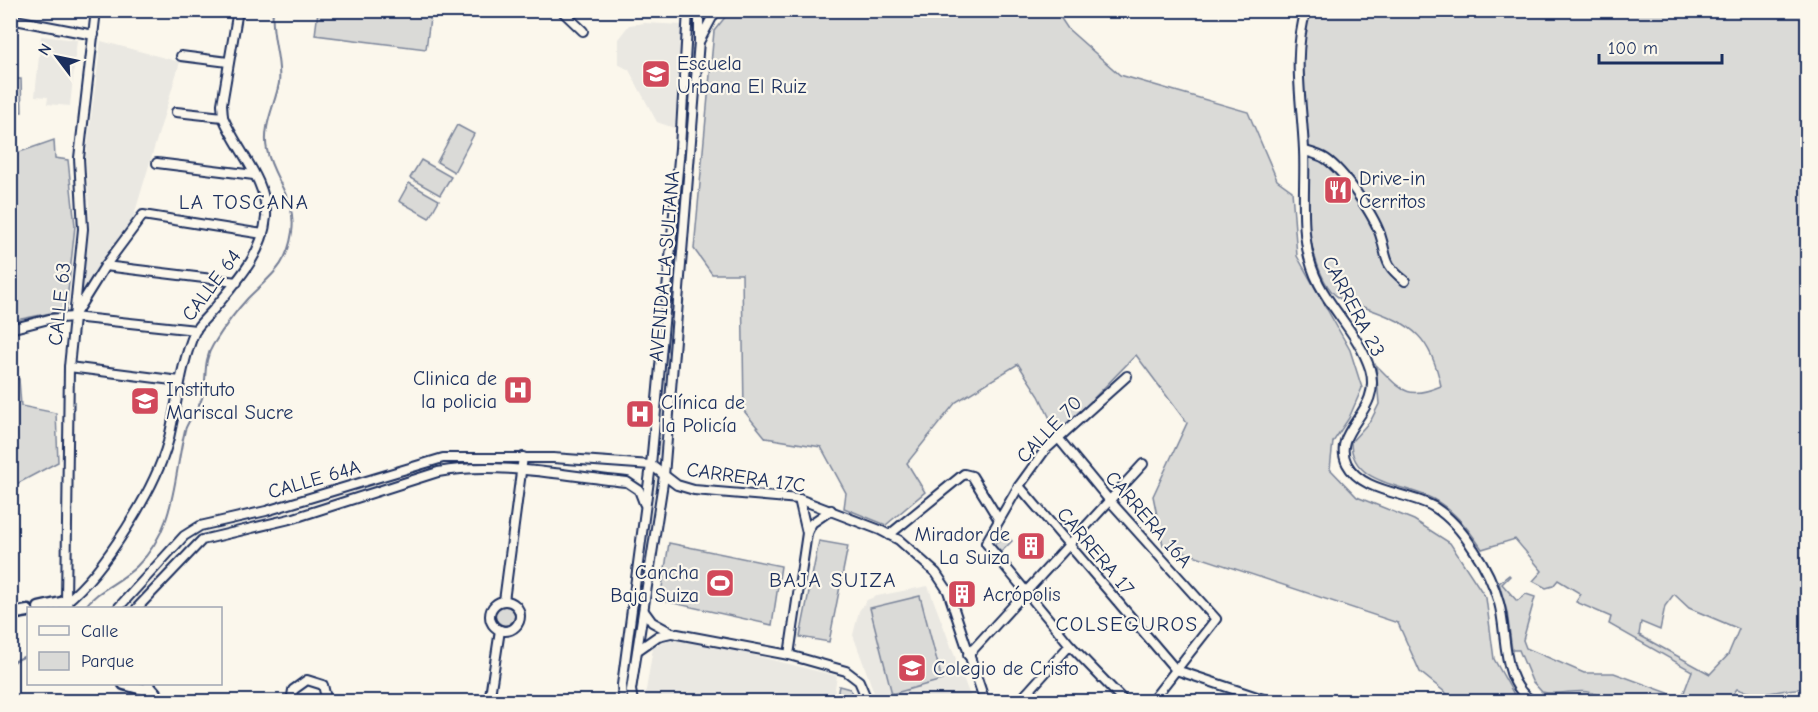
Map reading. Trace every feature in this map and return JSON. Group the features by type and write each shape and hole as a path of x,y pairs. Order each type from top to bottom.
{"main road":[{"path":"10,614 27,611"},
{"path":"131,685 151,688 162,702"}],"street":[{"name":"CALLE 63","path":"66,605 69,367 83,229 79,158 96,10"},
{"path":"176,112 223,117 222,104 238,10"},
{"path":"561,10 583,31"},
{"name":"AVENIDA LA SULTANA","path":"623,702 622,685 651,465 680,148 688,10"},
{"name":"AVENIDA LA SULTANA","path":"633,702 631,690 664,476 699,41 699,10"},
{"path":"699,41 717,10"},
{"name":"CARRERA 23","path":"1306,10 1298,65 1305,151 1303,195 1308,253 1318,283 1361,348 1370,369 1373,390 1368,404 1344,439 1343,451 1347,465 1372,485 1433,506 1449,518 1468,542 1491,581 1499,605 1506,654 1518,689 1534,702"},
{"path":"10,19 94,34"},
{"path":"181,56 228,62"},
{"path":"685,65 697,67"},
{"name":"CALLE 64","path":"66,605 110,553 162,462 180,381 196,330 237,282 257,253 266,214 262,193 223,117"},
{"path":"1305,151 1327,159 1340,173 1374,219 1381,236 1384,258 1404,281"},
{"path":"157,164 254,175"},
{"path":"73,317 105,266 143,215 263,234"},
{"path":"105,266 237,282"},
{"path":"10,328 49,319 73,317 196,330"},
{"path":"69,367 180,381"},
{"name":"CALLE 70","path":"1027,593 986,543 1019,486 1046,450 1127,376"},
{"name":"CARRERA 16A","path":"1059,438 1110,501 1216,619 1176,670"},
{"path":"504,601 521,471 526,457"},
{"name":"CALLE 64A","path":"120,607 184,536 200,526 266,511 443,458 526,457 651,465"},
{"path":"968,656 1070,547 1143,464"},
{"name":"CARRERA 17C","path":"651,465 677,485 694,490 799,499 890,535 936,573 944,584 985,702"},
{"name":"CALLE 64A","path":"138,607 202,540 294,518 438,472 459,469 521,471"},
{"path":"521,471 627,482 639,490 645,507"},
{"path":"890,535 964,474 972,476 999,520"},
{"name":"CARRERA 17","path":"1019,486 1176,670"},
{"path":"799,499 807,533"},
{"path":"789,655 807,533 812,523 831,510"},
{"path":"1027,593 1070,645 1125,702"},
{"path":"504,601 518,607 520,619 513,629 500,630 491,622 490,613 494,605 504,601"},
{"path":"644,611 652,622 672,633 789,655 854,675 868,702"},
{"path":"491,702 491,686 500,630"},
{"path":"638,650 658,636 672,633"},
{"path":"1019,702 1070,645"},
{"path":"1151,702 1176,670 1272,702"},
{"path":"291,702 293,690 301,681 318,682 336,702"},
{"path":"326,690 327,702"},
{"path":"1027,693 1034,702"}],"shaded area":[{"name":"Escuela Urbana El Ruiz","path":"645,23 683,25 681,78 674,128 657,122 629,70 618,64 618,39 629,25"},
{"path":"41,36 77,40 70,106 47,104 48,97 35,96"},
{"path":"101,41 180,62 132,222 81,296 90,221 86,157"},
{"name":"Colegio de Cristo","path":"928,586 972,701 877,701 853,635 859,611 867,600 877,596"},
{"path":"670,638 689,639 837,676 833,701 644,702 653,648"}],"green space":[{"path":"1309,10 1807,11 1807,689 1789,689 1758,694 1737,689 1727,702 1606,701 1591,692 1542,692 1532,681 1519,650 1512,650 1507,612 1499,583 1509,575 1502,584 1517,601 1526,594 1535,597 1523,640 1526,648 1584,673 1614,673 1679,697 1683,695 1692,671 1609,624 1611,617 1576,602 1581,594 1558,580 1553,586 1546,588 1533,581 1542,571 1515,539 1482,549 1461,521 1441,504 1421,494 1382,481 1360,467 1353,456 1351,442 1371,420 1379,404 1376,365 1404,390 1419,392 1441,386 1432,356 1418,336 1398,321 1339,298 1331,290 1318,266 1307,221 1305,196 1309,160 1301,102 1301,63","holes":["1674,594 1689,608 1739,629 1728,655 1710,674 1639,635 1641,622 1660,630 1665,606"]},
{"path":"318,11 431,11 426,49 315,35"},
{"path":"730,11 1056,11 1068,29 1120,75 1248,112 1277,180 1292,191 1297,256 1350,350 1362,388 1349,418 1333,442 1330,469 1357,497 1414,520 1450,543 1486,598 1494,659 1516,698 1522,701 1456,701 1420,672 1398,623 1163,545 1153,496 1187,423 1136,355 1058,435 1039,396 1018,364 956,402 907,463 925,492 886,525 844,508 846,493 821,447 766,438 744,411 742,274 712,274 694,249 714,31"},
{"path":"11,79 21,79 22,112 11,112"},
{"path":"457,125 474,134 454,172 437,162"},
{"path":"54,140 55,158 68,160 75,226 66,310 11,321 11,155"},
{"path":"421,160 451,177 440,195 410,178"},
{"path":"409,183 439,200 429,218 399,201"},
{"path":"11,378 19,379 21,406 56,413 58,462 11,487"},
{"path":"1005,534 1012,541 1001,552 994,545"},
{"path":"819,541 848,546 829,642 800,637"},
{"name":"Cancha Baja Suiza","path":"669,543 781,566 772,625 660,600"},
{"path":"920,596 942,680 892,694 870,608"},
{"path":"505,605 512,608 515,615 512,622 505,625 498,622 495,615 498,608"},
{"path":"839,686 850,689 856,701 836,701"}],"waterway":[{"path":"85,607 137,566 159,536 171,502 185,430 202,398 210,351 238,309 277,270 290,244 293,220 291,210 270,161 266,141 279,83 273,10"},
{"path":"10,663 27,655"}],"place":[{"name":"Escuela Urbana El Ruiz","path":"656,74"},
{"name":"Drive-in Cerritos","path":"1338,190"},
{"name":"Clinica de la policia","path":"518,390"},
{"name":"Instituto Mariscal Sucre","path":"145,401"},
{"name":"Clínica de la Policía","path":"640,414"},
{"name":"Mirador de La Suiza","path":"1031,546"},
{"name":"Cancha Baja Suiza","path":"720,583"},
{"name":"Acrópolis","path":"962,594"},
{"name":"Colegio de Cristo","path":"912,668"}],"district":[{"name":"LA TOSCANA","path":"244,202"},
{"name":"BAJA SUIZA","path":"833,580"},
{"name":"COLSEGUROS","path":"1127,624"}]}
